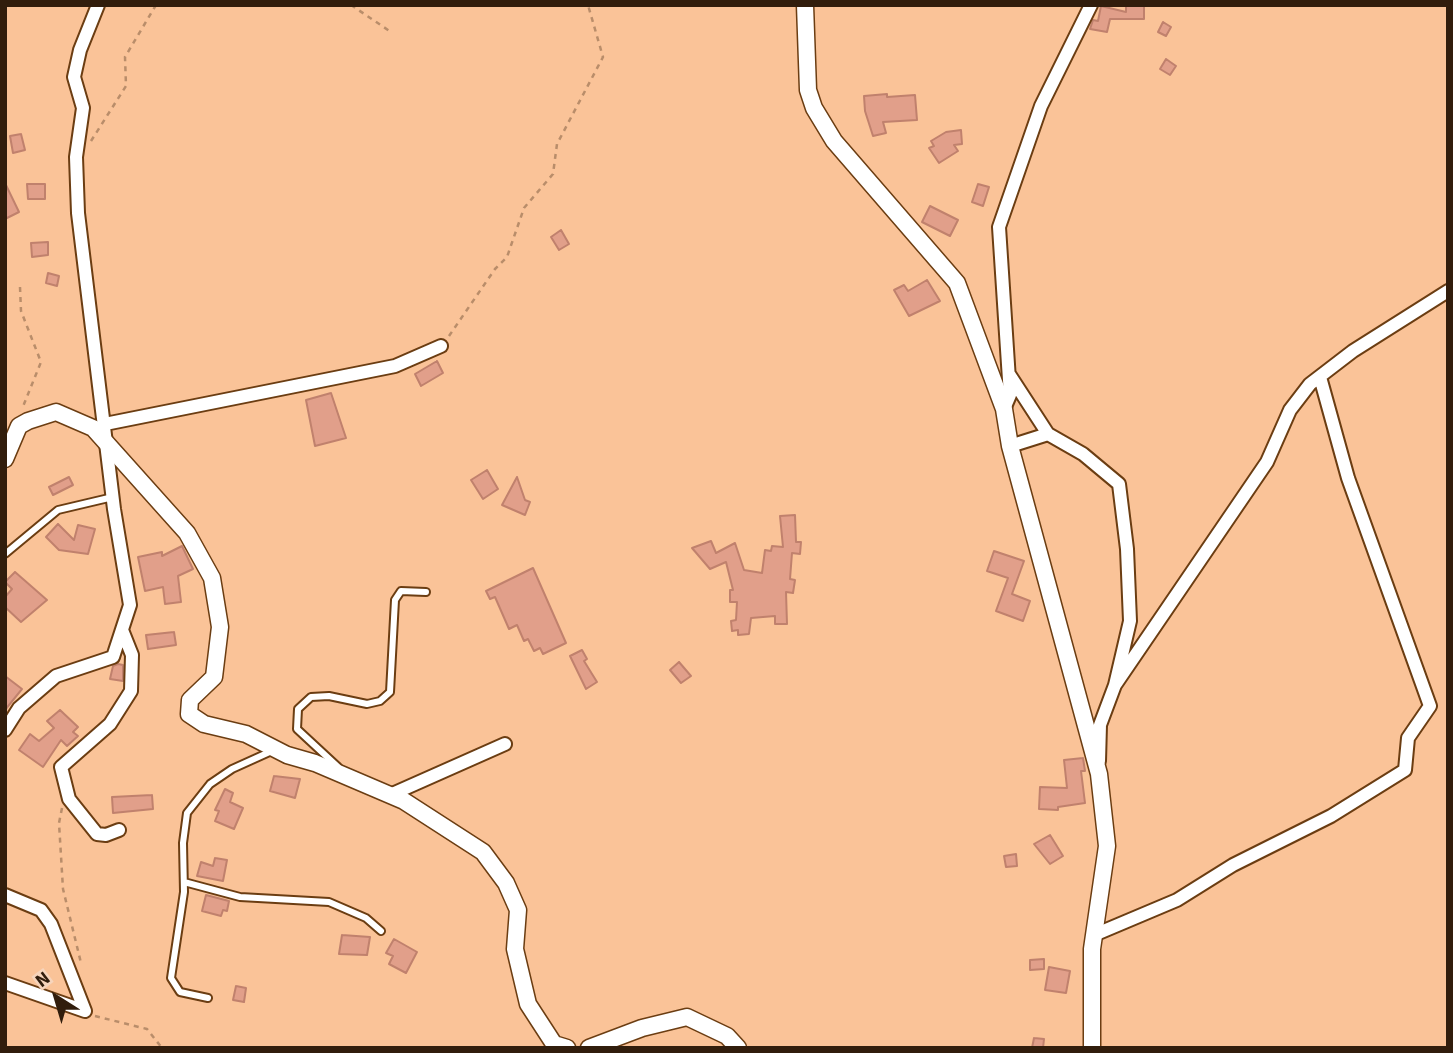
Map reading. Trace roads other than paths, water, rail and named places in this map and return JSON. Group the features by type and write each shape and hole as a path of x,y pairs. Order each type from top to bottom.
{"street":[{"path":"5,730 19,708 56,676 113,657 131,605 113,497 78,213 76,157 83,108 74,78 80,50 97,5"},
{"path":"805,5 808,90 814,108 834,141 957,283 1004,409 1010,446 1099,774"},
{"path":"1004,409 1010,395 999,228 1041,106 1091,5"},
{"path":"1115,685 1267,462 1290,410 1320,377 1353,351 1448,291"},
{"path":"105,424 395,366 441,346"},
{"path":"1009,374 1048,434 1083,454 1119,484 1127,549 1130,621 1115,685 1100,725 1099,774 1107,846 1094,935 1092,1048"},
{"path":"1094,935 1177,900 1233,865 1331,816 1405,770 1408,738 1430,706 1348,478 1320,377"},
{"path":"5,459 19,426 56,412 93,428 187,533 212,578 220,627 214,677 190,700 189,714 204,724 246,734 276,750 404,802 483,852 506,883 518,911 515,949 528,1004 554,1044 567,1048"},
{"path":"1010,446 1048,434"},
{"path":"119,831 106,835 97,834 69,799 61,767 110,724 131,691 132,655 122,630"},
{"path":"390,796 505,744"},
{"path":"5,895 41,910 51,924 91,1011 5,983"},
{"path":"589,1048 642,1028 687,1017 727,1036 738,1048"}],"lane":[{"path":"5,554 58,510 113,497"},
{"path":"352,780 297,729 298,709 311,697 329,696 367,704 380,701 390,692 394,600 401,591 426,592"},
{"path":"208,998 180,992 171,978 184,882 187,813 210,784 232,769 276,750"},
{"path":"184,882 240,897 330,902 366,918 381,931"}]}
